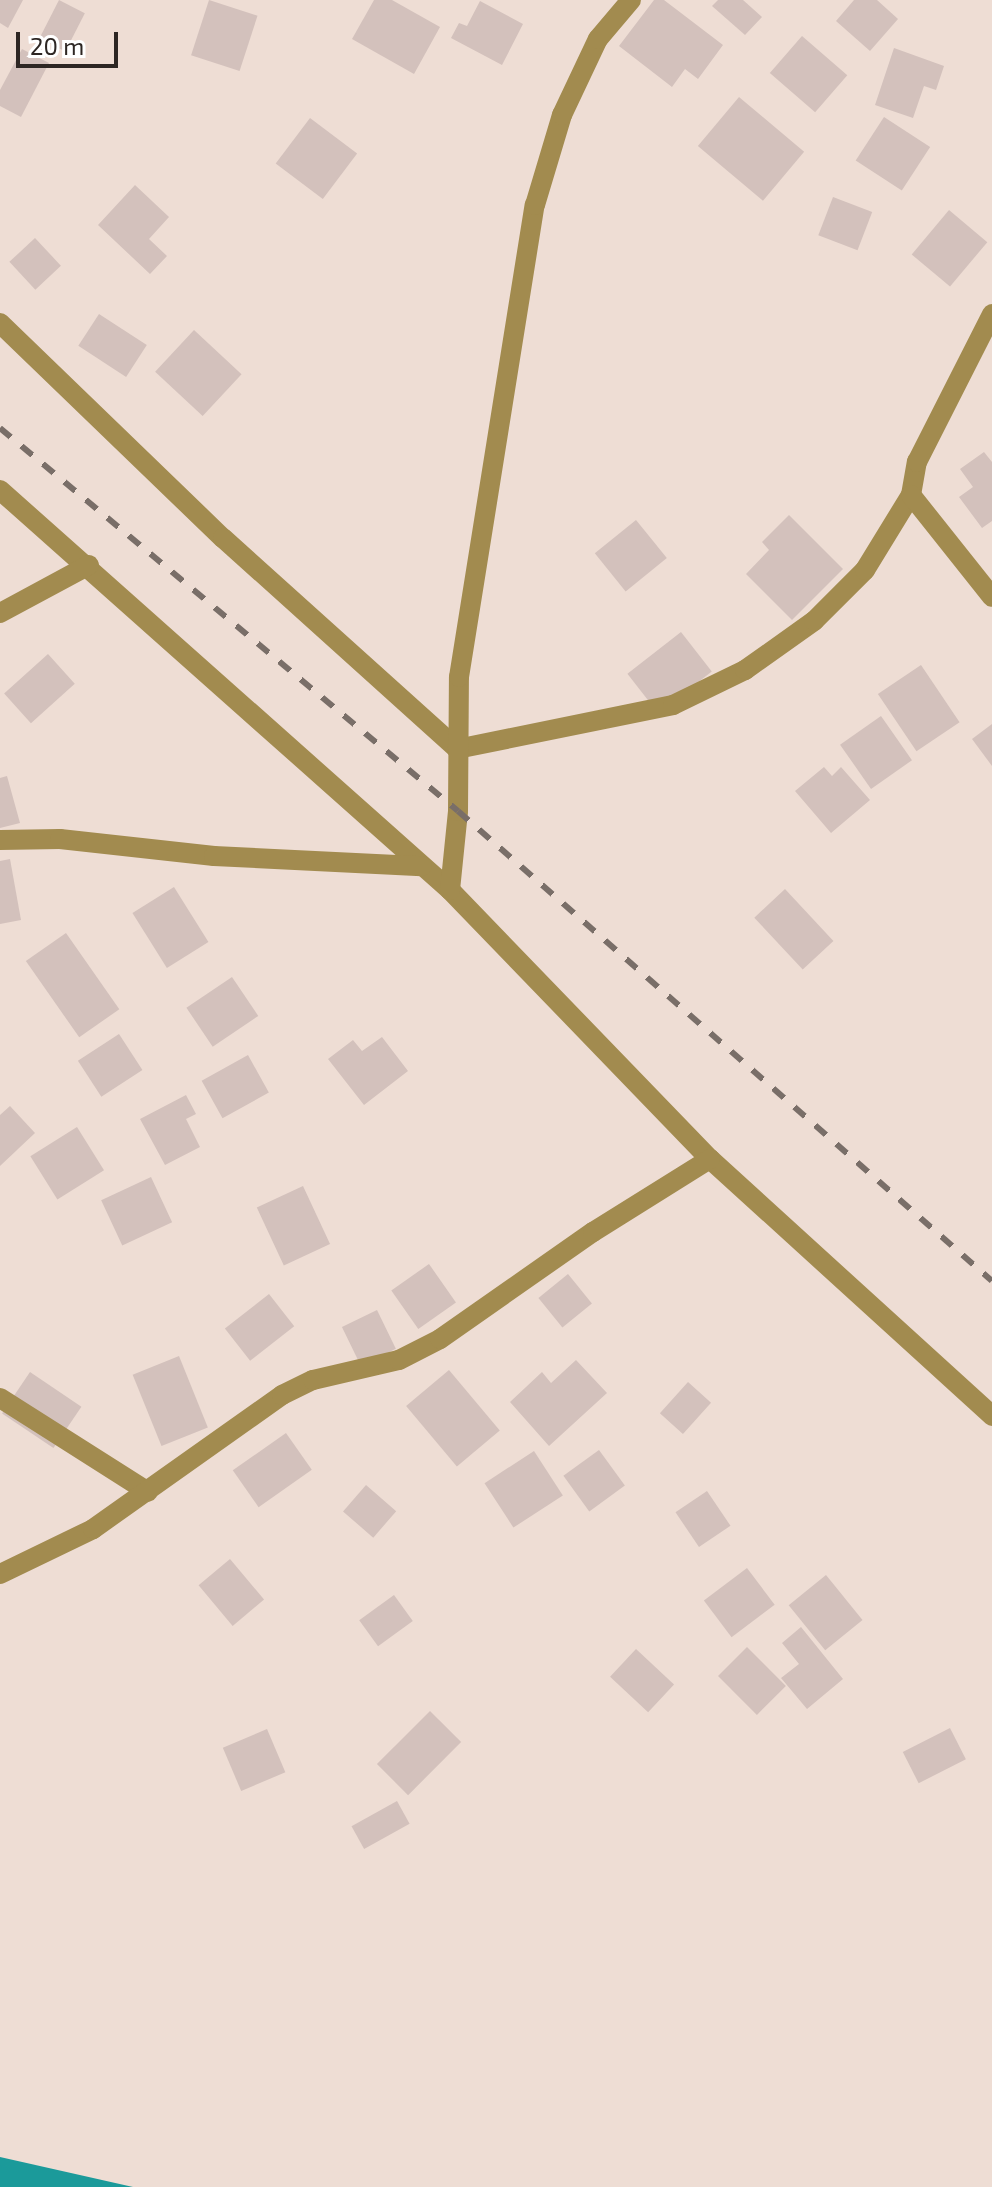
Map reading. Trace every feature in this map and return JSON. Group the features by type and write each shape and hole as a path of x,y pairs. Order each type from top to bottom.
{"street":[{"path":"450,890 458,811 459,677 535,205 562,115 598,39 631,0"},
{"path":"457,749 673,705 745,670 814,621 865,570 911,495 917,462 992,314"},
{"path":"0,323 223,538 457,749"},
{"path":"0,490 89,565 450,890 710,1159 992,1416"},
{"path":"911,495 992,597"},
{"path":"0,613 89,565"},
{"path":"0,840 60,839 214,856 422,866"},
{"path":"0,1574 93,1529 282,1395 313,1380 399,1360 440,1339 593,1232 710,1159"},
{"path":"0,1398 148,1492"}],"water":[{"path":"0,2157 133,2187 0,2187"}],"building":[{"path":"0,0 23,0 8,28 0,23"},
{"path":"59,0 85,13 65,51 39,38"},
{"path":"209,0 258,16 240,71 191,55"},
{"path":"374,0 392,0 440,27 414,74 352,39"},
{"path":"654,0 664,0 723,45 698,79 685,69 672,87 619,46"},
{"path":"718,0 743,0 762,17 745,35 712,6"},
{"path":"854,0 877,0 898,19 870,51 836,21"},
{"path":"480,1 523,24 502,65 451,38 459,23 467,26"},
{"path":"802,36 847,75 815,112 770,73"},
{"path":"894,48 944,66 936,90 924,86 913,118 875,105"},
{"path":"22,49 49,63 21,117 0,106 0,90"},
{"path":"739,97 804,152 763,201 698,146"},
{"path":"884,117 930,147 902,191 856,161"},
{"path":"310,118 357,154 323,199 276,164"},
{"path":"135,185 169,217 149,239 167,256 150,274 98,225"},
{"path":"833,197 872,212 858,250 818,235"},
{"path":"949,210 987,242 950,287 912,254"},
{"path":"35,238 61,266 35,290 9,262"},
{"path":"99,314 147,345 126,377 78,346"},
{"path":"194,330 242,374 203,416 155,372"},
{"path":"984,452 992,462 992,521 982,528 959,497 973,487 960,469"},
{"path":"789,515 843,569 792,620 746,574 769,550 762,542"},
{"path":"636,520 667,558 626,591 595,553"},
{"path":"681,632 712,671 658,713 627,674"},
{"path":"48,654 75,684 31,723 4,693"},
{"path":"921,665 960,722 916,751 878,694"},
{"path":"881,716 912,760 871,789 840,745"},
{"path":"992,724 992,766 972,739"},
{"path":"824,767 832,776 841,767 870,800 831,833 795,791"},
{"path":"7,776 20,823 0,828 0,778"},
{"path":"10,859 21,920 0,924 0,861"},
{"path":"174,887 208,942 167,968 132,913"},
{"path":"785,889 833,941 803,970 754,918"},
{"path":"66,933 119,1009 79,1037 26,961"},
{"path":"232,977 258,1016 213,1047 186,1008"},
{"path":"119,1034 142,1070 101,1097 78,1061"},
{"path":"382,1037 408,1071 364,1105 328,1059 353,1040 362,1051"},
{"path":"248,1055 269,1093 222,1118 202,1081"},
{"path":"186,1095 196,1114 186,1119 200,1147 165,1165 140,1119"},
{"path":"10,1106 35,1133 0,1166 0,1115"},
{"path":"77,1127 104,1170 57,1199 30,1156"},
{"path":"151,1177 172,1222 122,1246 101,1200"},
{"path":"303,1186 330,1244 284,1266 257,1208"},
{"path":"429,1264 456,1303 418,1329 391,1290"},
{"path":"568,1274 592,1304 562,1327 538,1298"},
{"path":"269,1294 294,1326 250,1361 225,1328"},
{"path":"377,1310 396,1349 361,1366 342,1327"},
{"path":"179,1356 208,1427 161,1446 133,1375"},
{"path":"576,1360 607,1393 549,1446 510,1402 542,1372 551,1383"},
{"path":"449,1370 500,1431 457,1467 406,1406"},
{"path":"30,1372 81,1407 53,1448 2,1413"},
{"path":"688,1382 711,1403 683,1434 660,1413"},
{"path":"286,1433 312,1470 259,1507 233,1470"},
{"path":"599,1450 625,1486 589,1511 563,1476"},
{"path":"534,1451 563,1495 513,1528 485,1483"},
{"path":"366,1485 396,1511 373,1538 343,1511"},
{"path":"707,1491 730,1526 699,1547 675,1512"},
{"path":"230,1559 264,1600 233,1626 199,1585"},
{"path":"747,1568 775,1605 732,1637 704,1600"},
{"path":"826,1575 863,1620 825,1650 789,1605"},
{"path":"394,1595 413,1621 378,1646 359,1620"},
{"path":"801,1627 843,1679 807,1709 781,1678 799,1664 782,1643"},
{"path":"747,1647 786,1686 757,1715 718,1676"},
{"path":"636,1649 674,1684 648,1712 610,1677"},
{"path":"430,1711 461,1742 408,1795 377,1764"},
{"path":"950,1728 966,1759 919,1783 903,1752"},
{"path":"267,1729 285,1772 241,1791 223,1748"},
{"path":"397,1801 410,1824 364,1849 352,1826"}],"railway":[{"path":"0,428 458,811 992,1281"}]}
